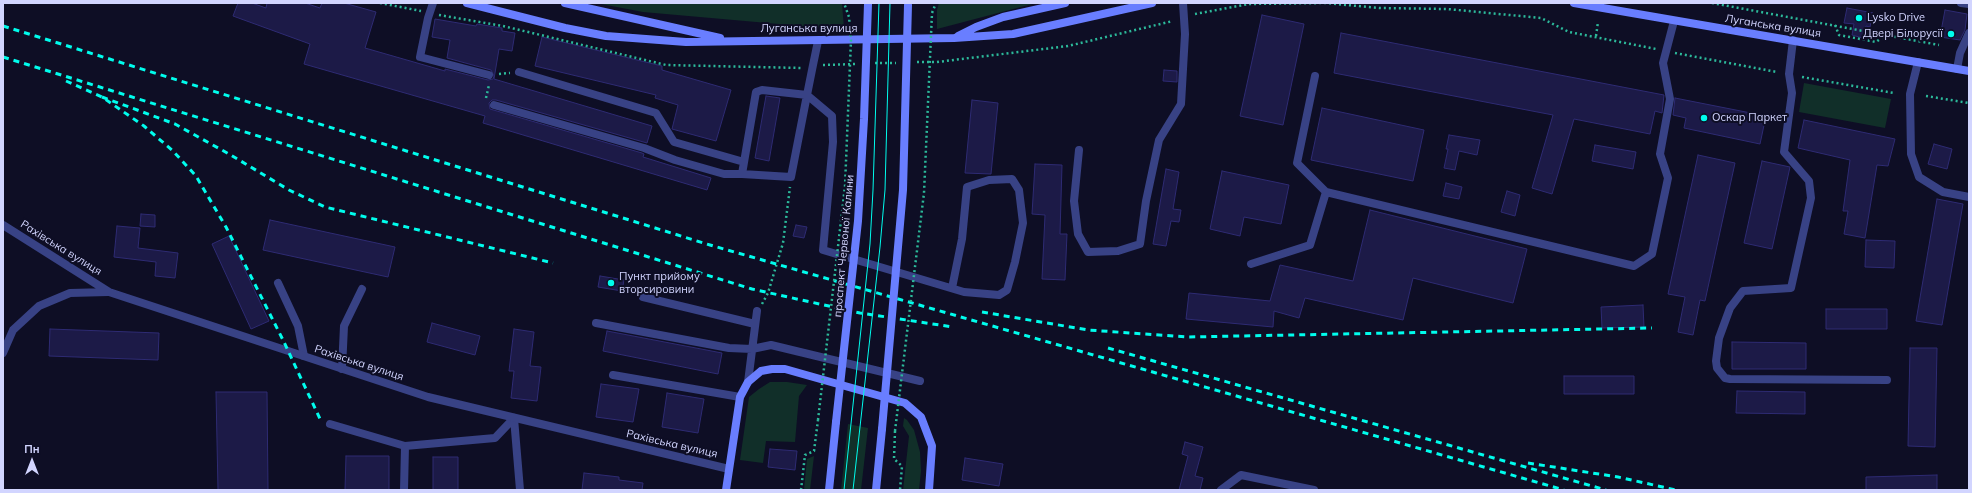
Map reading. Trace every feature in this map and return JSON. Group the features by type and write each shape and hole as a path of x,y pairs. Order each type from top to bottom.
{"main road":[{"name":"Луганська вулиця","path":"467,3 564,28 606,36 686,42 732,40 818,41 954,38 1013,34 1152,3"},
{"path":"565,3 652,24 732,40"},
{"name":"проспект Червоної Калини","path":"829,490 858,221 864,119 868,3"},
{"path":"954,38 976,27 1004,17 1065,3"},
{"name":"Луганська вулиця","path":"1574,3 1969,71"},
{"path":"876,490 903,190 908,4"},
{"path":"726,490 740,397 748,382 760,371 785,369 905,403 921,418 932,446 930,490"}],"street":[{"path":"433,3 428,18 420,57 489,75"},
{"path":"1079,150 1074,201 1078,234 1088,252 1118,251 1140,244 1146,201 1159,140 1181,104 1185,34 1183,3"},
{"path":"1961,3 1969,4"},
{"path":"1315,76 1296,163 1326,192 1634,266 1652,254 1668,178 1660,154 1670,99 1663,63 1674,21"},
{"path":"1957,69 1960,53 1969,33"},
{"path":"1793,40 1789,74 1792,93 1784,152 1798,165 1809,181 1812,198 1793,281 1791,288 1743,291 1730,308 1719,338 1716,361 1717,368 1725,378 1730,379 1887,380"},
{"path":"494,105 644,148 675,160 724,174 791,177 818,41"},
{"path":"1918,62 1910,94 1911,154 1919,177 1943,192 1969,197"},
{"path":"519,72 656,113 674,142 744,162"},
{"path":"742,174 756,92 762,90 807,95 832,116 833,142 823,250 964,292 999,294 1007,290 1023,224 1019,190 1012,179 989,180 967,187 962,239 952,288"},
{"path":"1251,264 1310,245 1326,192"},
{"name":"Рахівська вулиця","path":"3,225 109,292 428,397 729,469"},
{"path":"278,283 298,326 304,356"},
{"path":"342,369 344,326 362,289"},
{"path":"3,353 13,330 39,306 70,293 109,292"},
{"path":"643,297 756,324"},
{"path":"748,382 757,311"},
{"path":"596,323 729,348 752,349 770,345 920,381"},
{"path":"613,375 740,397"},
{"path":"330,424 405,446 495,438 514,418"},
{"path":"514,418 520,490"},
{"path":"404,490 405,446"},
{"path":"1221,490 1241,475 1314,490"}],"path":[{"path":"801,490 806,455 814,451 845,186 851,40 849,16 844,3"},
{"path":"900,490 902,466 894,458 895,431 924,193 932,13 936,3"},
{"path":"1196,14 1249,4 1326,3 1379,8 1448,9 1541,18 1569,32 1777,72"},
{"path":"1712,3 1887,34 1939,45"},
{"path":"1596,36 1598,22"},
{"path":"1834,25 1839,35 1876,42 1887,34"},
{"path":"494,105 488,102 486,98 491,80 489,75 519,72"},
{"path":"1802,77 1894,93"},
{"path":"1926,96 1969,104"},
{"path":"757,311 768,293 783,243 791,177"},
{"path":"816,372 824,375"},
{"path":"819,384 826,386"},
{"path":"892,394 900,396"},
{"path":"891,405 905,409"}],"green space":[{"path":"596,3 842,3 844,29 643,12"},
{"path":"939,3 1036,3 937,29 937,10"},
{"path":"1804,83 1891,99 1885,128 1799,112"},
{"path":"770,382 787,382 807,385 799,396 795,442 766,441 763,463 740,460 749,397"},
{"path":"904,418 914,430 920,452 921,471 919,490 903,490 909,436 903,426"},
{"path":"848,424 868,428 861,490 841,490"},
{"path":"814,456 810,490 804,490 807,459"}],"building":[{"path":"238,3 252,3 266,8 267,3 305,3 320,8 322,3 344,3 376,12 365,48 445,71 445,69 488,80 493,79 494,76 491,70 447,58 450,40 432,37 435,19 476,26 477,24 502,28 502,31 515,33 512,51 499,49 494,79 652,126 647,143 496,100 492,100 489,103 490,109 642,153 644,154 643,157 711,178 707,190 483,123 485,116 304,64 310,44 233,16"},
{"name":"Lysko Drive","path":"1847,8 1873,13 1870,27 1866,26 1863,38 1852,35 1854,24 1844,23"},
{"path":"1945,10 1967,14 1965,30 1960,40 1940,37"},
{"path":"1262,15 1304,24 1283,125 1240,116"},
{"path":"1341,33 1664,95 1662,113 1655,111 1650,134 1574,119 1552,194 1532,188 1553,115 1334,73"},
{"path":"542,37 662,66 662,70 731,90 716,141 672,129 678,105 655,98 656,95 535,66"},
{"path":"1164,70 1177,71 1177,82 1163,81"},
{"path":"766,96 780,98 769,161 755,158"},
{"path":"1675,98 1766,116 1760,144 1684,128 1686,118 1673,115"},
{"path":"972,100 998,103 991,174 965,173"},
{"path":"1322,108 1424,130 1413,181 1311,160"},
{"path":"1804,120 1895,139 1888,166 1877,165 1865,238 1844,234 1848,211 1843,211 1850,160 1798,148"},
{"path":"1449,135 1480,140 1477,155 1459,151 1455,170 1444,168"},
{"path":"1934,144 1952,149 1947,169 1928,164"},
{"path":"1595,145 1636,152 1633,169 1592,161"},
{"path":"1698,155 1735,163 1705,301 1700,300 1693,335 1678,332 1685,297 1668,294"},
{"path":"1762,161 1790,167 1772,249 1744,243"},
{"path":"1035,164 1062,165 1060,234 1067,234 1065,280 1042,279 1045,215 1032,214"},
{"path":"1166,169 1179,172 1173,209 1181,210 1179,222 1171,221 1166,246 1153,244"},
{"path":"1222,171 1289,185 1281,224 1244,217 1240,236 1210,229"},
{"path":"1446,183 1462,187 1459,199 1443,196"},
{"path":"1507,191 1520,195 1515,216 1501,212"},
{"path":"1937,199 1963,204 1942,325 1916,321"},
{"path":"1370,210 1527,249 1513,303 1413,278 1403,320 1305,298 1299,318 1274,311 1273,327 1186,319 1189,293 1270,301 1280,265 1353,281"},
{"path":"141,214 155,215 155,227 140,226"},
{"path":"270,220 395,247 388,277 263,250"},
{"path":"796,225 807,227 804,238 793,236"},
{"path":"117,226 140,228 138,248 178,253 175,278 155,276 156,262 114,257"},
{"path":"229,236 269,321 251,329 212,244"},
{"path":"1866,240 1895,241 1894,268 1865,267"},
{"name":"Пункт прийому вторсировини","path":"600,276 624,280 622,291 598,287"},
{"path":"1643,305 1644,327 1602,328 1601,307"},
{"path":"1826,309 1887,309 1887,329 1826,329"},
{"path":"432,323 480,336 475,355 427,342"},
{"path":"50,329 159,333 158,360 49,356"},
{"path":"514,329 534,332 530,366 541,367 537,401 511,398 514,371 509,371"},
{"path":"607,331 722,353 718,374 603,351"},
{"path":"1732,342 1806,343 1806,369 1732,369"},
{"path":"1910,348 1937,348 1935,447 1908,446"},
{"path":"1564,376 1634,376 1634,394 1564,394"},
{"path":"601,384 639,389 633,422 596,417"},
{"path":"1737,391 1805,392 1805,414 1736,413"},
{"path":"216,392 267,392 268,490 218,490"},
{"path":"667,393 704,399 698,433 662,427"},
{"path":"1185,442 1203,447 1195,476 1203,478 1200,490 1179,490 1188,456 1182,454"},
{"path":"770,449 797,451 795,470 768,467"},
{"path":"346,456 389,456 389,490 345,490"},
{"path":"433,457 458,457 458,490 433,490"},
{"path":"965,458 1003,464 999,486 962,480"},
{"path":"584,473 619,477 619,480 643,483 642,490 582,490"},
{"path":"1937,475 1937,490 1866,490 1866,477"}],"tram line":[{"path":"844,490 870,244 879,3"},
{"path":"853,490 885,190 890,3"}],"railway":[{"path":"3,26 710,245 1564,490"},
{"path":"3,57 752,289 860,313 953,327"},
{"path":"66,81 102,97 144,126 173,151 196,176 226,227 283,340 321,421"},
{"path":"102,97 175,124 289,190 325,207 553,263"},
{"path":"982,312 1088,330 1188,337 1652,328"},
{"path":"1108,348 1606,490"},
{"path":"1528,463 1618,477 1676,490"}],"place":[{"name":"Lysko Drive","path":"1859,18"},
{"name":"Двері Білорусії","path":"1951,34"},
{"name":"Оскар Паркет","path":"1704,118"},
{"name":"Пункт прийому вторсировини","path":"611,283"}]}
